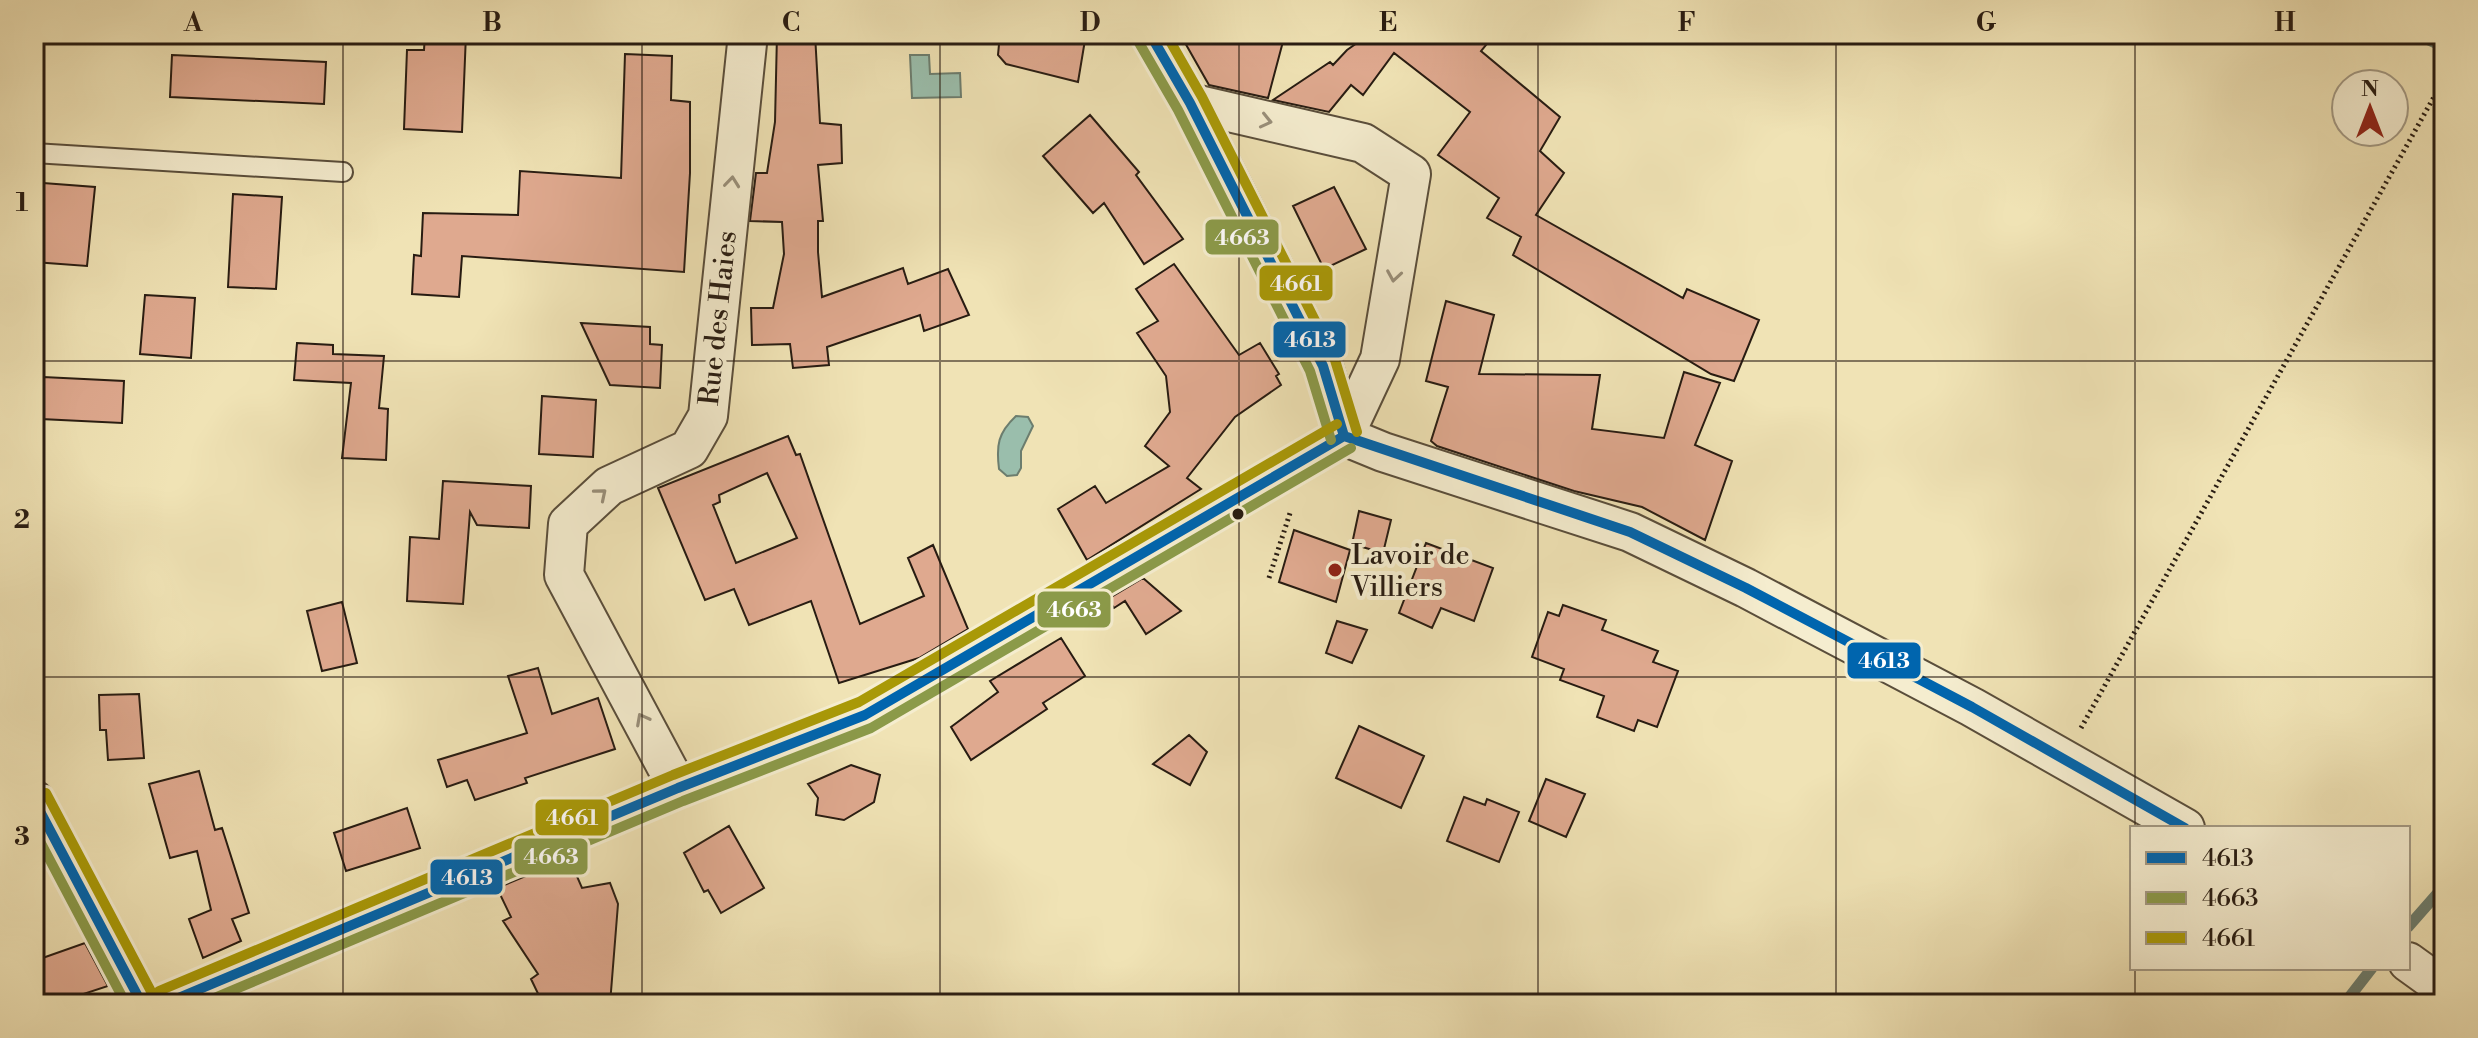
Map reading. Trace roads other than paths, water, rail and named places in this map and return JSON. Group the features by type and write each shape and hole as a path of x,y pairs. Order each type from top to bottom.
{"street":[{"name":"Rue des Haies","path":"678,788 564,575 568,524 609,486 689,449 708,416 748,34"},
{"path":"1150,34 1190,103 1323,366 1344,436"},
{"path":"164,1004 678,788 865,715 1344,436 1380,359 1411,174 1363,143 1190,103"},
{"path":"1344,436 1383,452 1630,532 1746,588 2065,757 2182,826"},
{"path":"34,800 142,1004"},
{"path":"2410,963 2444,988"}],"lane":[{"path":"34,153 343,172"}],"waterway":[{"path":"2416,34 2444,47"},
{"path":"2410,925 2444,886"},
{"path":"2344,1004 2370,970"}],"place":[{"name":"Lavoir de Villiers","path":"1335,570"}]}
